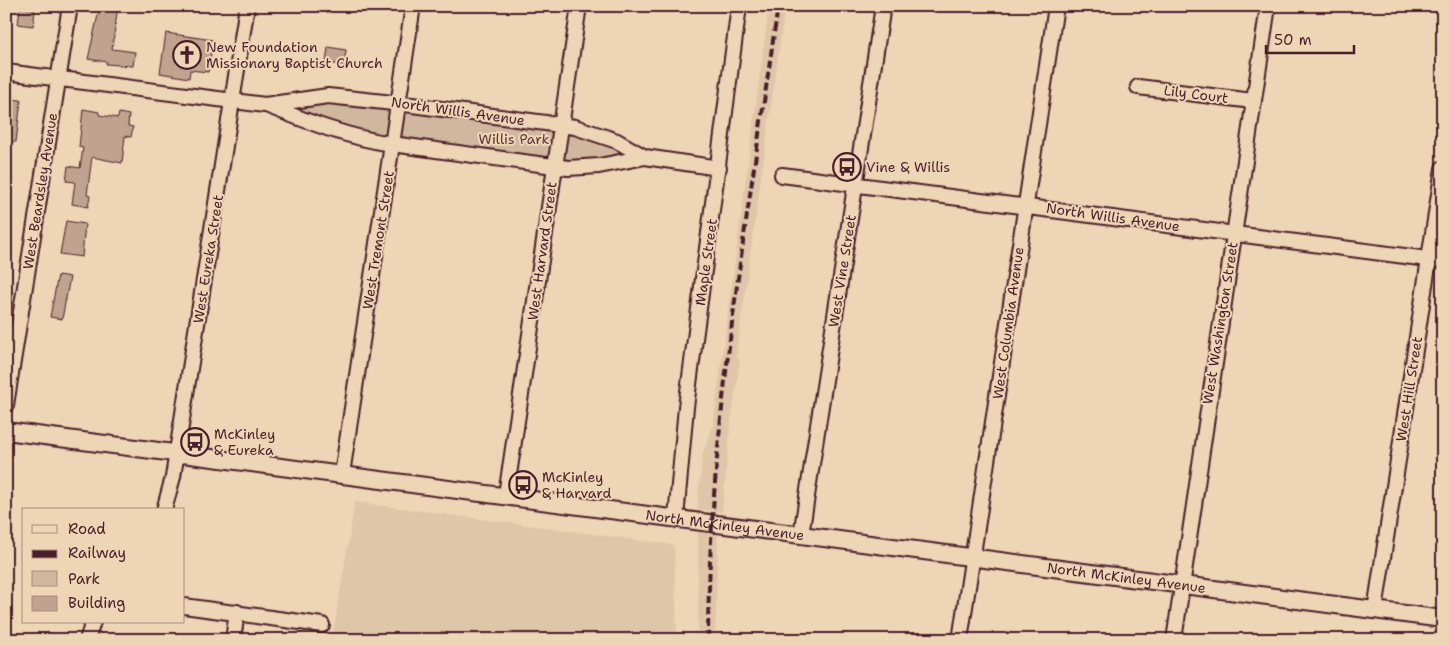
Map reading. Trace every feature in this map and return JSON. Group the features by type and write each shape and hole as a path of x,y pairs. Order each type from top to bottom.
{"street":[{"name":"West Beardsley Avenue","path":"6,405 70,6"},
{"name":"West Eureka Street","path":"165,508 171,490 178,452 247,6"},
{"name":"West Tremont Street","path":"342,474 413,6"},
{"name":"West Harvard Street","path":"506,495 579,6"},
{"name":"Maple Street","path":"676,518 686,407 739,6"},
{"name":"West Vine Street","path":"801,535 883,6"},
{"name":"West Columbia Avenue","path":"960,640 1056,6"},
{"name":"West Washington Street","path":"1174,640 1268,6"},
{"name":"North Willis Avenue","path":"6,72 265,105 328,96 398,103 575,127 617,141 645,157"},
{"name":"Lily Court","path":"1138,87 1253,101"},
{"name":"North Willis Avenue","path":"265,105 328,127 392,144 555,166 584,168 645,157 719,168"},
{"name":"West Hill Street","path":"1375,610 1436,260 1443,168"},
{"name":"North Willis Avenue","path":"782,175 1436,260"},
{"name":"North McKinley Avenue","path":"6,431 1443,619"},
{"path":"185,606 322,625"},
{"path":"233,640 237,612"},
{"path":"87,640 93,624"}],"shaded area":[{"path":"769,6 785,6 736,357 740,360 730,429 722,512 697,509 703,453 713,426"},
{"path":"355,502 674,545 677,640 332,640"},
{"path":"698,532 718,535 715,640 698,640"}],"green space":[{"name":"Willis Park","path":"327,101 578,133 622,150 623,153 619,157 577,162 368,135 299,111 299,107"}],"building":[{"path":"100,6 118,6 112,49 135,52 133,66 106,64 107,62 88,59"},
{"path":"20,8 35,10 33,26 18,24"},
{"name":"New Foundation Missionary Baptist Church","path":"166,33 213,40 208,72 190,70 189,78 160,73"},
{"path":"328,47 346,50 344,65 326,63"},
{"path":"6,99 21,100 16,142 6,141"},
{"path":"83,109 99,112 99,115 118,118 119,113 129,115 128,126 133,127 131,137 125,136 122,163 92,157 87,195 90,196 88,207 72,204 75,182 66,181 68,166 80,168 83,148 79,147"},
{"path":"66,221 85,224 82,257 60,254"},
{"path":"58,275 70,277 62,319 50,317"}],"railway":[{"path":"708,640 710,560 723,401 732,322 778,6"}],"place":[{"name":"New Foundation Missionary Baptist Church","path":"187,55"},
{"name":"Vine & Willis","path":"847,167"},
{"name":"McKinley & Eureka","path":"195,442"},
{"name":"McKinley & Harvard","path":"523,485"}]}
